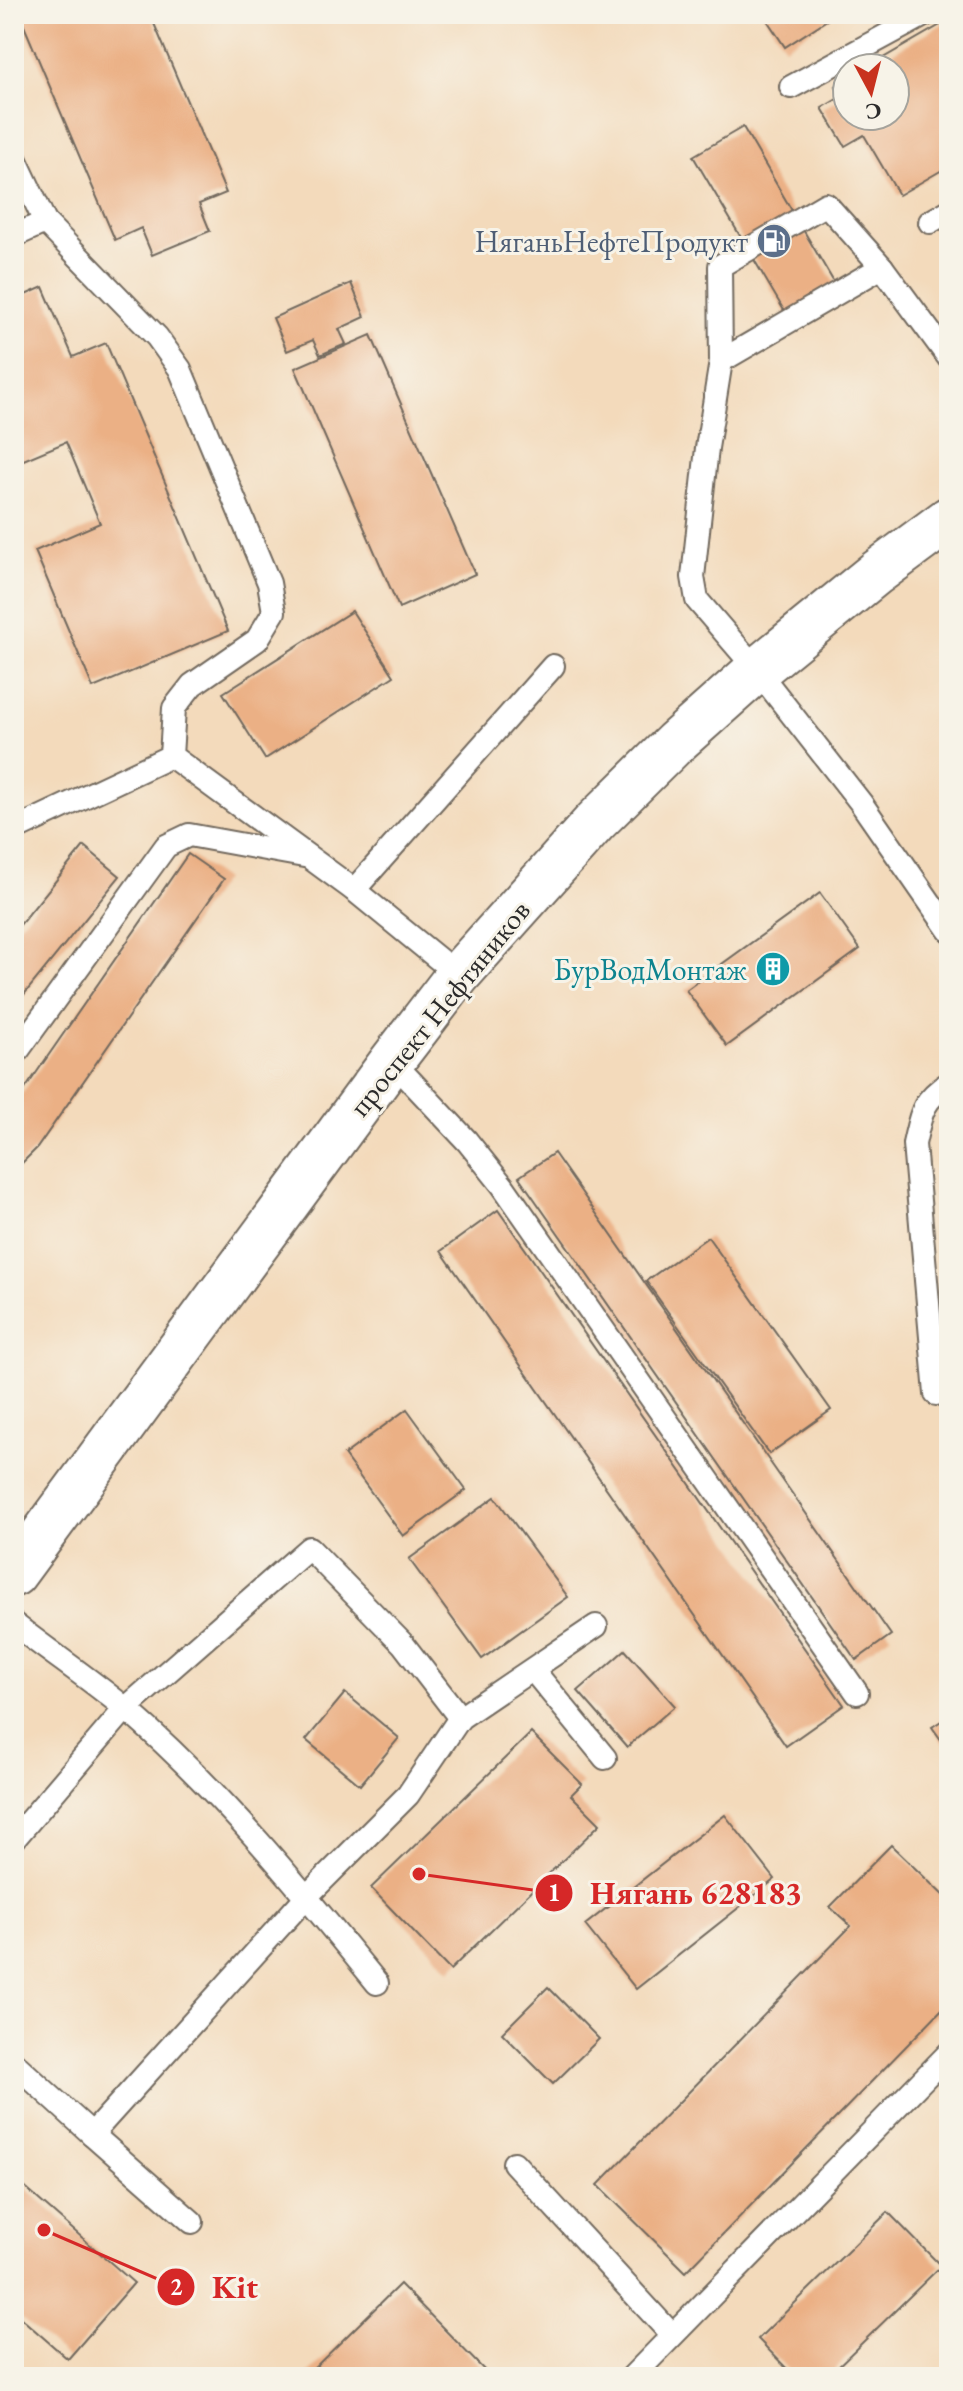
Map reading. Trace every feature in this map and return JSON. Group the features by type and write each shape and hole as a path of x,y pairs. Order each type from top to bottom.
{"main road":[{"name":"проспект Нефтяников","path":"14,1574 458,975 595,822 675,743 757,670 876,573 949,519"}],"lane":[{"path":"791,87 926,14"},
{"path":"14,156 45,222 157,337 180,369 269,583 274,612 257,640 192,685 174,708 171,756"},
{"path":"949,358 882,267 826,204 720,266 721,361 707,448 693,577 697,600 757,670 861,803 949,930"},
{"path":"14,236 45,222"},
{"path":"721,361 882,267"},
{"path":"354,890 553,666"},
{"path":"14,830 171,756"},
{"path":"171,756 354,890 458,975"},
{"path":"14,1056 166,846 189,835 309,857"},
{"path":"392,1061 467,1141 503,1186 857,1693"},
{"path":"936,1394 914,1144 921,1109 949,1083"},
{"path":"14,1839 125,1709 309,1548 403,1644 460,1718"},
{"path":"14,1624 125,1709 208,1787 377,1983"},
{"path":"92,2134 306,1897 408,1795 460,1718 596,1626"},
{"path":"533,1670 605,1758"},
{"path":"632,2377 949,2053"},
{"path":"14,2063 192,2222"},
{"path":"514,2163 672,2335"}],"building":[{"path":"19,14 150,14 226,193 199,204 210,231 152,255 141,228 115,240"},
{"path":"763,14 836,14 785,47"},
{"path":"949,20 949,166 899,195 864,135 845,146 837,132 911,132 911,52 894,52"},
{"path":"831,103 831,123 822,108"},
{"path":"743,127 839,291 789,319 693,156"},
{"path":"351,283 365,317 339,329 346,344 320,355 313,340 287,351 273,318"},
{"path":"43,287 73,357 106,343 228,631 93,688 35,551 100,523 66,442 14,464 14,300"},
{"path":"371,335 475,574 399,608 295,368"},
{"path":"352,611 394,676 265,759 223,693"},
{"path":"84,846 120,876 14,1007 14,932"},
{"path":"188,854 224,879 37,1148 14,1171 14,1105"},
{"name":"БурВодМонтаж","path":"820,893 860,949 727,1046 686,990"},
{"path":"554,1153 891,1635 856,1660 519,1177"},
{"path":"498,1210 844,1705 786,1746 441,1251"},
{"path":"708,1237 831,1410 769,1454 646,1281"},
{"path":"407,1409 466,1490 403,1536 344,1455"},
{"path":"495,1497 568,1597 482,1659 409,1559"},
{"path":"625,1650 675,1706 627,1747 578,1691"},
{"path":"345,1693 399,1738 360,1785 306,1740"},
{"path":"949,1716 949,1751 932,1727"},
{"path":"531,1733 582,1784 571,1795 600,1824 450,1970 371,1888"},
{"path":"725,1815 775,1879 636,1989 585,1925"},
{"path":"891,1845 949,1901 949,2002 686,2272 598,2185 851,1926 830,1907"},
{"path":"548,1987 599,2039 553,2084 502,2033"},
{"path":"14,2178 134,2283 68,2359 14,2312"},
{"path":"888,2212 941,2266 827,2377 795,2377 758,2339"},
{"path":"400,2284 491,2377 305,2377"}],"place":[{"name":"НяганьНефтеПродукт","path":"774,241"},
{"name":"БурВодМонтаж","path":"773,969"},
{"name":"Нягань 628183","path":"419,1874"},
{"name":"Kit","path":"44,2230"}]}
